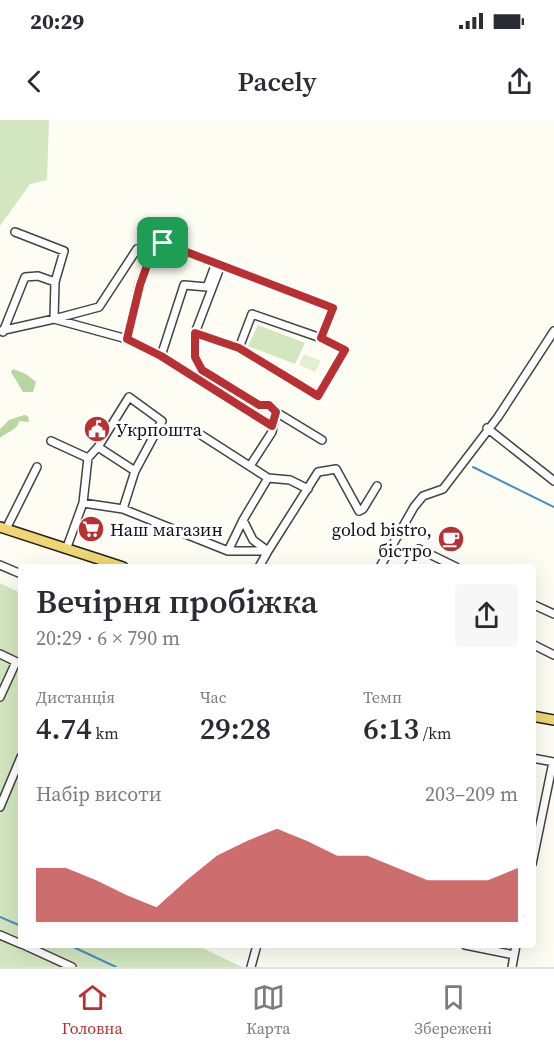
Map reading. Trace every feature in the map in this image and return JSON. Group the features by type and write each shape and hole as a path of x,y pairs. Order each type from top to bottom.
{"main road":[{"path":"3,528 115,564"},
{"path":"536,717 554,720"}],"street":[{"path":"15,232 64,251 55,282 54,319"},
{"path":"127,339 140,285 154,246 163,243 333,308 321,338"},
{"path":"1,332 99,307 137,249"},
{"path":"219,264 195,333 195,357 202,370 259,405 269,405 276,412 322,440"},
{"path":"161,356 184,285 207,288 219,264"},
{"path":"1,332 25,277 38,276 55,282"},
{"path":"195,333 239,348 318,396 345,350 321,338 252,314 239,348"},
{"path":"54,319 127,339 161,356 272,426"},
{"path":"382,564 414,507 423,496 443,489 487,428 498,417 554,331"},
{"path":"67,547 83,503 88,458 98,447 129,397 162,420 135,471 123,508"},
{"path":"250,466 272,432 276,412"},
{"path":"487,428 554,481"},
{"path":"198,433 268,478 290,480 308,489"},
{"path":"51,441 88,458"},
{"path":"98,447 135,471"},
{"path":"3,528 37,467"},
{"path":"261,564 318,472 336,470 352,502 361,511 377,486"},
{"path":"228,551 268,478"},
{"path":"83,503 123,508 228,551 268,551"},
{"path":"243,520 253,540 268,551"},
{"path":"410,564 419,549 439,563"},
{"path":"0,565 18,573"},
{"path":"536,606 554,614"},
{"path":"536,646 554,655"},
{"path":"0,654 18,663"},
{"path":"0,697 18,665"},
{"path":"536,759 553,762 536,845"},
{"path":"0,807 18,764"},
{"path":"0,934 18,942"},
{"path":"31,948 72,967"},
{"path":"251,967 256,948"},
{"path":"480,948 514,955"},
{"path":"512,967 515,948"}],"green space":[{"path":"0,120 49,120 47,180 30,184 0,226"},
{"path":"258,325 305,343 295,364 248,346"},
{"path":"304,354 321,361 315,372 299,365"},
{"path":"13,369 26,374 36,382 33,392 23,392 11,372"},
{"path":"24,415 28,416 29,422 19,421 14,429 0,438 0,429 9,420"},
{"path":"0,583 18,592 18,948 202,948 242,967 0,967"}],"waterway":[{"path":"473,467 554,507"},
{"path":"0,917 18,925"},
{"path":"75,948 116,967"}],"place":[{"name":"Укрпошта","path":"97,429"},
{"name":"Наш магазин","path":"91,529"},
{"name":"golod bistro, бістро","path":"451,539"}],"route":[{"path":"163,243 333,308 321,338 345,350 318,396 239,348 195,333 195,357 202,370 259,405 269,405 276,412 272,426 161,356 127,339 140,285 154,246 163,243"}]}
